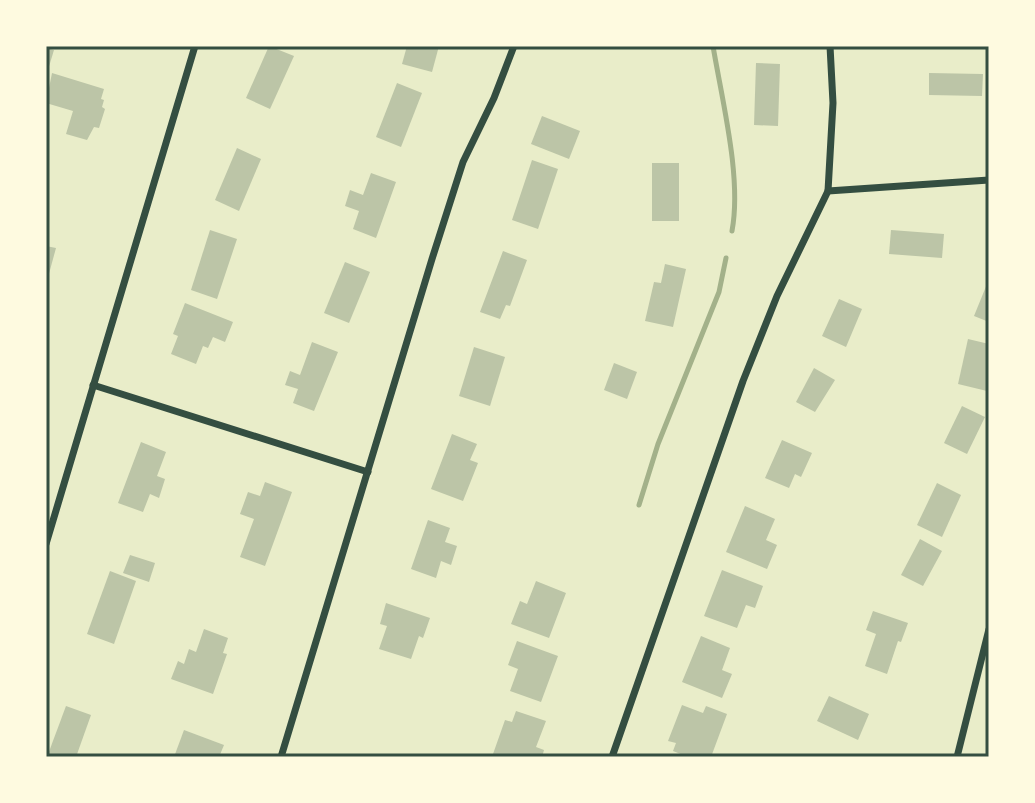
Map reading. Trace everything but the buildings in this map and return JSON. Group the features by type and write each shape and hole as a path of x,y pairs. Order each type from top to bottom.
{"street":[{"path":"46,544 195,46"},
{"path":"281,757 463,162 494,98 514,46"},
{"path":"612,757 743,381 777,296 828,191 833,103 830,46"},
{"path":"828,191 989,180"},
{"path":"93,385 368,472"},
{"path":"957,757 989,629"}],"waterway":[{"path":"713,46 733,163 732,231"},
{"path":"639,505 658,444 719,292 726,258"}]}
